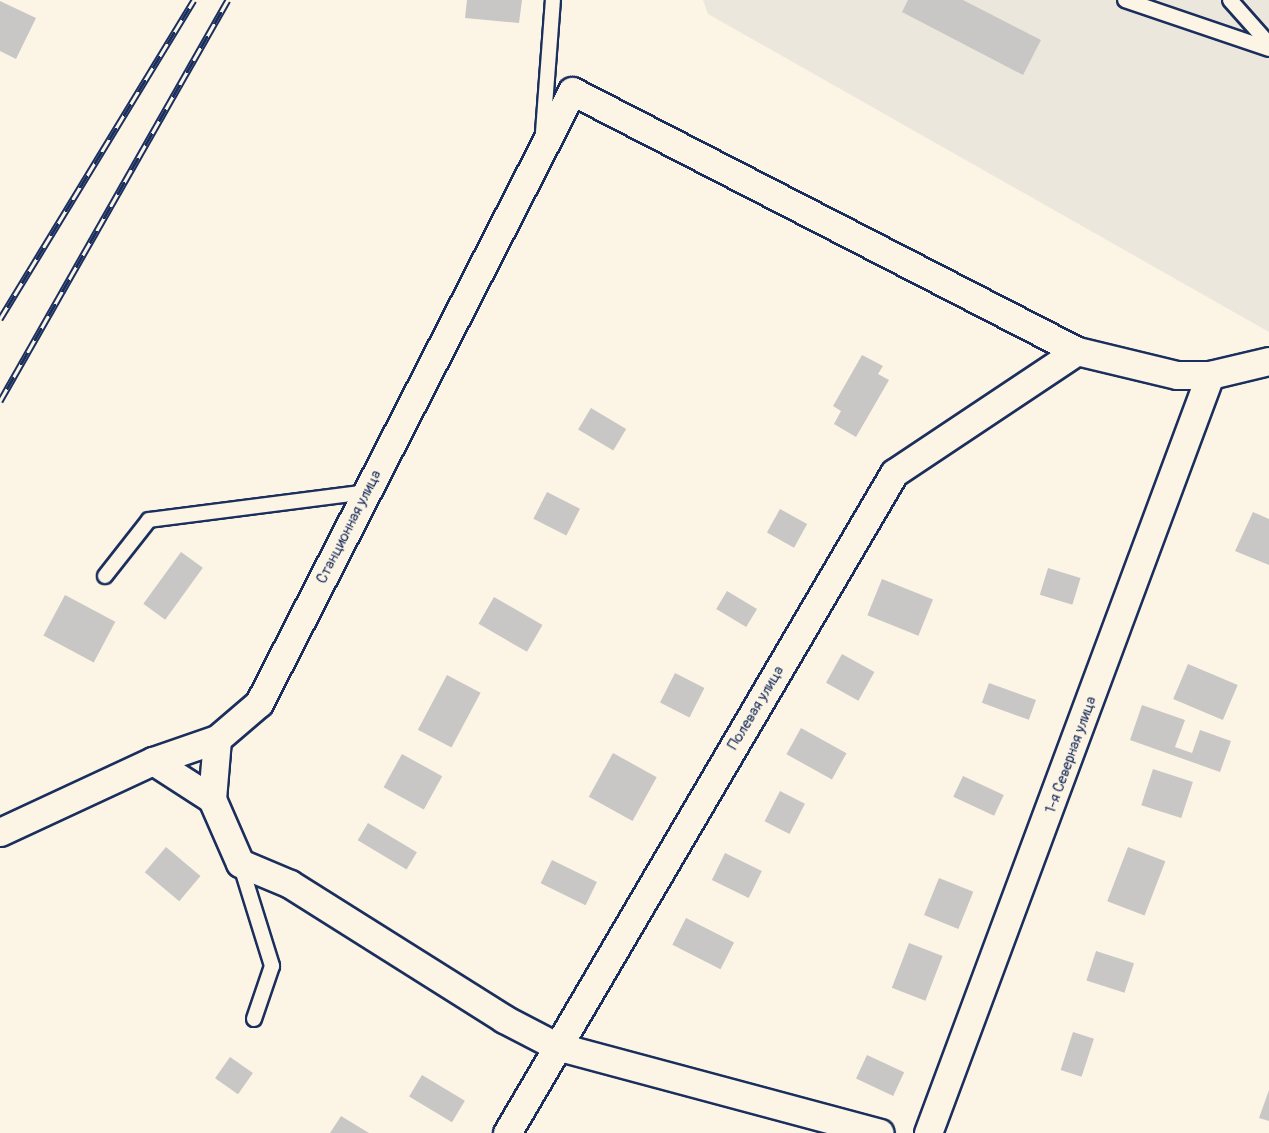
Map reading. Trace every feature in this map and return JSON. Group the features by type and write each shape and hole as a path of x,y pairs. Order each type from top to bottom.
{"street":[{"name":"Станционная улица","path":"0,832 153,761 217,739 259,703 572,92 1077,351"},
{"path":"1077,351 1177,375 1210,375 1269,361"},
{"name":"Полевая улица","path":"507,1133 894,473 1077,351"},
{"name":"1-я Северная улица","path":"928,1133 1210,375"},
{"path":"217,739 212,799 240,863 290,885 504,1019 556,1046 880,1133"},
{"path":"153,761 212,799"}],"lane":[{"path":"542,150 553,0"},
{"path":"1125,0 1269,46"},
{"path":"1230,0 1269,46"},
{"path":"105,576 149,520 367,492"},
{"path":"240,863 273,966 254,1019"}],"shaded area":[{"path":"703,0 1269,0 1269,332 708,14"}],"building":[{"path":"467,0 522,0 519,23 465,18"},
{"path":"908,0 963,0 1041,40 1023,75 902,12"},
{"path":"0,1 36,18 16,59 0,51"},
{"path":"862,355 883,366 878,374 889,380 856,437 834,424 841,411 833,406"},
{"path":"591,408 626,429 613,451 578,429"},
{"path":"547,492 580,509 566,536 533,519"},
{"path":"780,509 807,524 794,548 767,533"},
{"path":"1253,512 1269,519 1269,565 1235,551"},
{"path":"181,552 203,568 165,620 143,604"},
{"path":"1048,568 1081,578 1072,605 1040,595"},
{"path":"882,579 933,600 918,636 867,615"},
{"path":"727,591 757,609 746,627 716,609"},
{"path":"65,595 115,622 94,662 43,636"},
{"path":"494,597 542,625 527,652 478,624"},
{"path":"842,654 874,672 858,701 826,683"},
{"path":"1188,664 1238,685 1223,720 1173,699"},
{"path":"675,673 704,688 689,717 660,702"},
{"path":"447,675 481,693 451,748 418,730"},
{"path":"989,683 1036,700 1029,720 982,703"},
{"path":"1142,705 1185,720 1175,747 1192,753 1200,730 1231,741 1220,772 1130,740"},
{"path":"801,728 846,753 832,779 786,754"},
{"path":"613,753 657,777 632,821 589,797"},
{"path":"402,754 442,776 424,810 384,787"},
{"path":"1153,769 1193,782 1181,818 1141,805"},
{"path":"963,776 1004,795 994,816 953,797"},
{"path":"780,791 805,804 790,834 765,821"},
{"path":"368,823 417,852 407,870 358,840"},
{"path":"166,847 200,876 179,901 145,872"},
{"path":"1128,847 1165,861 1145,915 1107,901"},
{"path":"725,853 762,871 749,898 712,880"},
{"path":"552,860 597,882 586,905 541,883"},
{"path":"939,878 973,892 958,929 924,915"},
{"path":"686,918 734,943 720,969 672,945"},
{"path":"909,943 943,956 925,1001 892,988"},
{"path":"1096,951 1134,963 1124,993 1086,980"},
{"path":"1073,1032 1094,1039 1082,1077 1061,1070"},
{"path":"867,1055 904,1072 893,1096 856,1079"},
{"path":"230,1057 253,1073 238,1094 215,1078"},
{"path":"422,1075 465,1101 452,1122 409,1096"},
{"path":"1269,1090 1269,1121 1259,1118"},
{"path":"341,1116 369,1133 330,1133"}],"railway":[{"path":"0,319 194,0"},
{"path":"0,401 228,0"}]}
